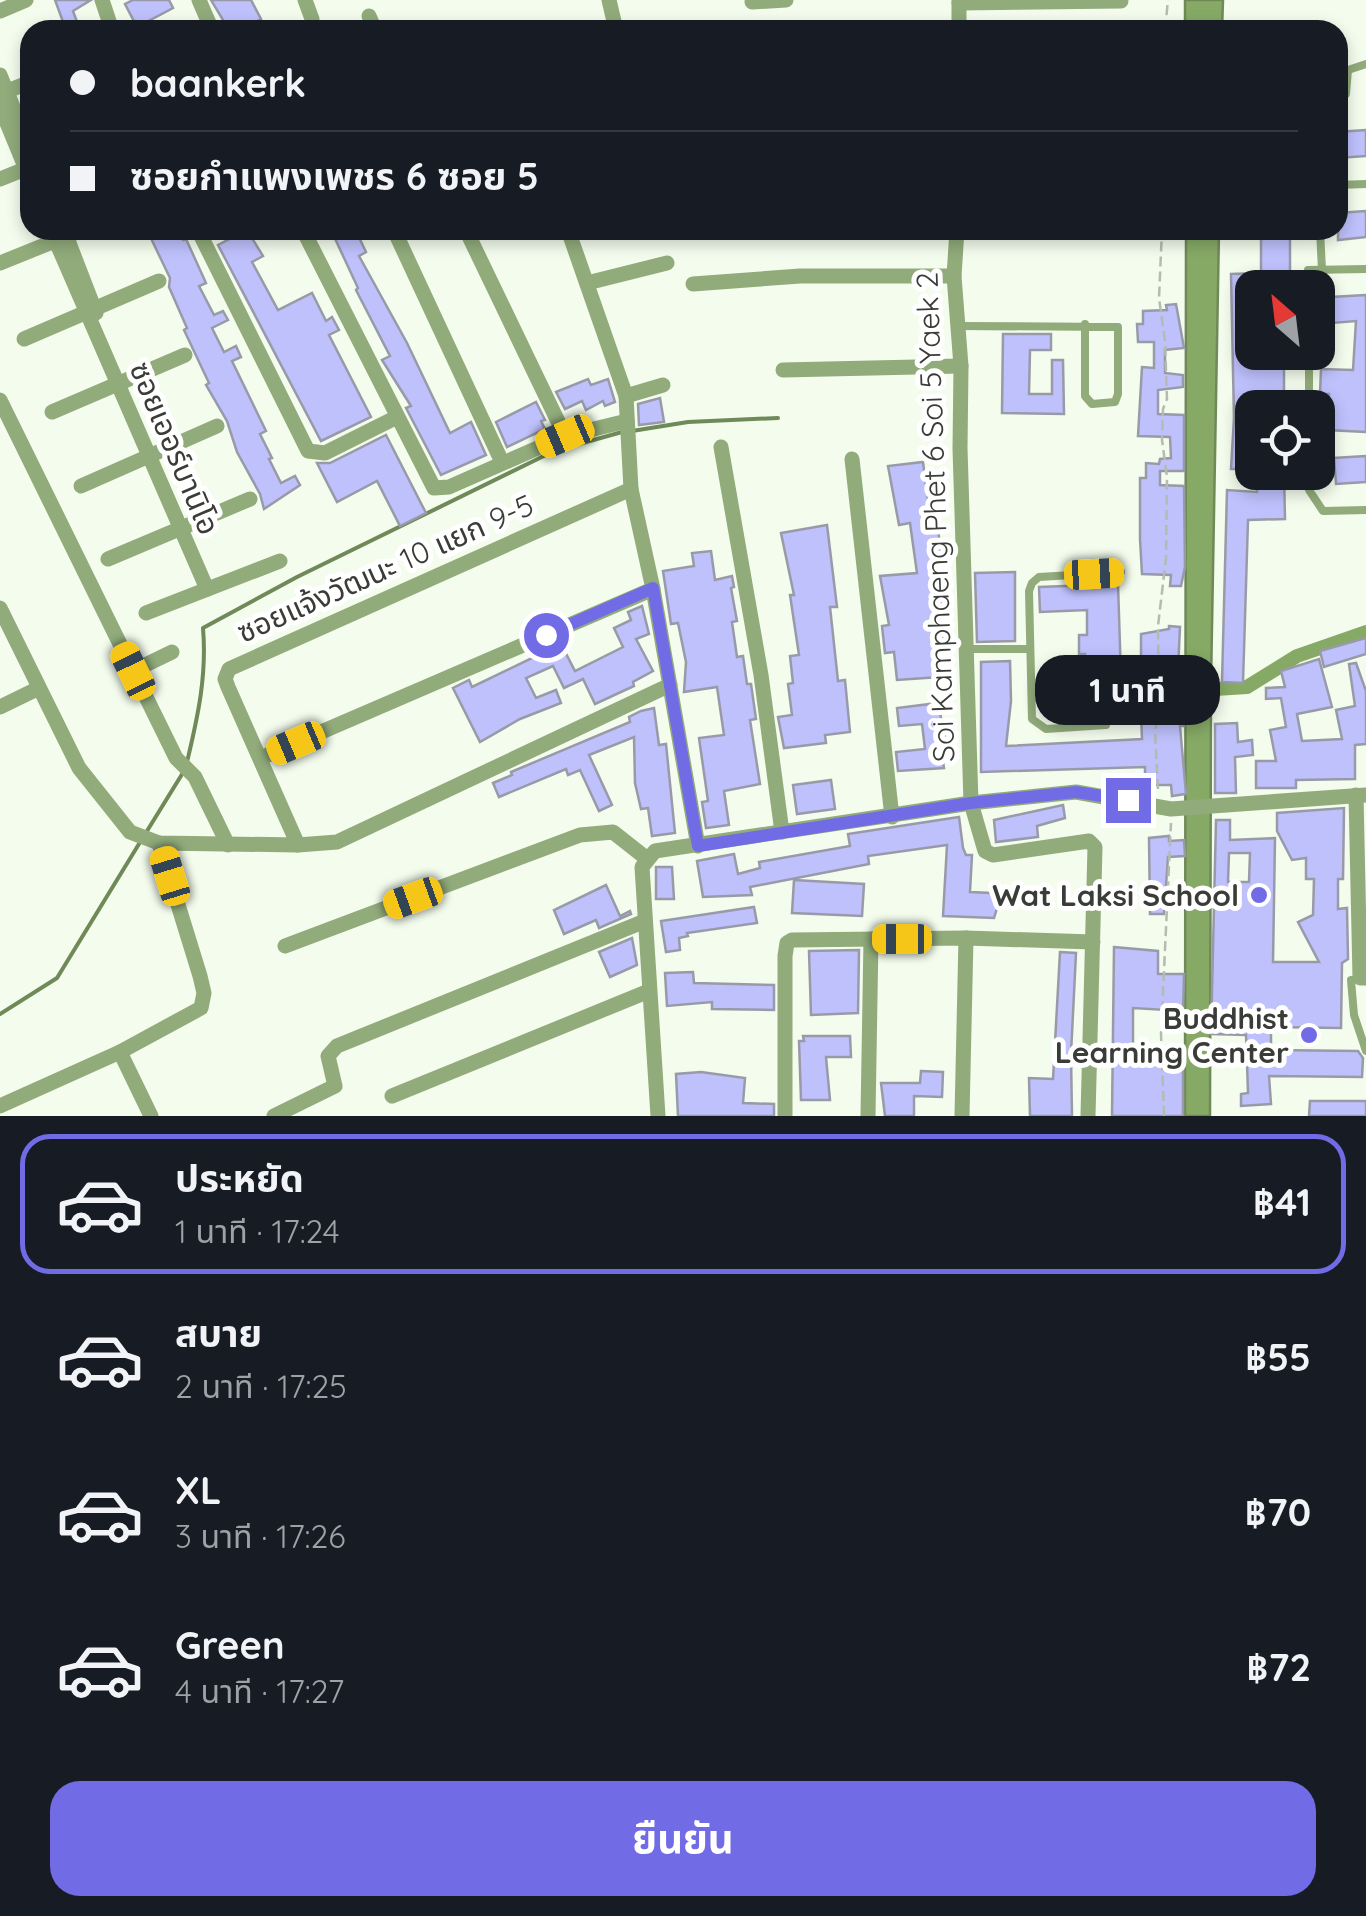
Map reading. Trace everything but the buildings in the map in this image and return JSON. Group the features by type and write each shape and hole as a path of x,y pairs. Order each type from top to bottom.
{"street":[{"path":"0,11 26,0"},
{"path":"305,0 312,19"},
{"path":"752,2 786,0"},
{"path":"959,2 1121,2"},
{"path":"0,75 2,97 20,148"},
{"path":"2,97 20,130"},
{"path":"0,264 51,240"},
{"name":"ซอยเออร์บานิโอ","path":"66,240 117,384 207,590"},
{"path":"203,240 308,451 325,453 396,418"},
{"path":"308,240 434,488 442,490 565,436 627,428"},
{"path":"399,240 502,462"},
{"path":"471,240 565,436"},
{"path":"572,240 626,396 631,490 653,588 698,846"},
{"name":"Soi Kamphaeng Phet 6 Soi 5 Yaek 2","path":"956,240 954,276 961,366 971,803 985,851 993,855 1088,841 1095,848 1092,942"},
{"path":"587,283 668,263"},
{"path":"693,284 800,276 954,276"},
{"path":"24,339 159,282"},
{"path":"52,412 185,355"},
{"path":"783,370 961,366"},
{"path":"626,396 664,385"},
{"path":"0,400 133,671 228,845"},
{"path":"81,486 218,426"},
{"path":"721,447 761,674 782,832"},
{"path":"852,459 892,817"},
{"name":"ซอยแจ้งวัฒนะ 10 แยก 9-5","path":"298,845 225,679 234,665 631,490"},
{"path":"108,559 250,499"},
{"path":"146,613 280,561"},
{"path":"260,758 653,588"},
{"path":"0,608 79,768 130,832 156,842 337,842 670,685"},
{"path":"133,671 172,652"},
{"path":"0,707 38,689"},
{"path":"658,1116 642,866 655,852 971,803 1076,792 1166,807 1361,795 1363,978"},
{"path":"285,946 580,835 612,832 646,858"},
{"path":"0,1106 120,1052 194,1013 204,1001 200,976 156,842"},
{"path":"274,1116 336,1086 328,1056 336,1046 645,921"},
{"path":"784,1116 787,944 798,937 1092,942 1088,1116"},
{"path":"962,1116 966,938"},
{"path":"868,1116 871,939"},
{"path":"392,1096 650,991"},
{"path":"120,1052 151,1116"}],"lane":[{"path":"1320,240 1322,270 1366,269"},
{"path":"958,326 1085,324 1114,324 1120,331 1118,394 1109,405 1092,404 1084,396 1085,324"},
{"path":"1309,490 1324,511 1366,510"},
{"path":"1106,724 1046,729 1032,719 1032,582 1040,577 1121,572"},
{"path":"967,648 1030,648"},
{"path":"1363,978 1352,980 1354,1015 1366,1051"}],"path":[{"path":"1162,240 1159,298 1166,341 1167,400 1162,440 1167,477 1166,558 1160,594 1159,707 1155,732 1166,807 1161,1034 1164,1116"}],"shaded area":[{"path":"1185,0 1223,0 1222,20 1185,20"},
{"path":"1186,240 1219,240 1211,683 1210,1116 1185,1116"}],"waterway":[{"path":"632,431 688,422 778,418"},
{"path":"187,762 203,679 203,628 297,577 554,451 622,432"},
{"path":"1199,690 1247,687 1297,656 1366,632"},
{"path":"147,831 184,771"},
{"path":"0,1014 57,978 142,839"}],"place":[{"name":"Wat Laksi School","path":"1259,895"},
{"name":"Buddhist Learning Center","path":"1309,1035"}],"route":[{"path":"546,635 653,588 698,846 971,803 1076,792 1128,800"}]}
